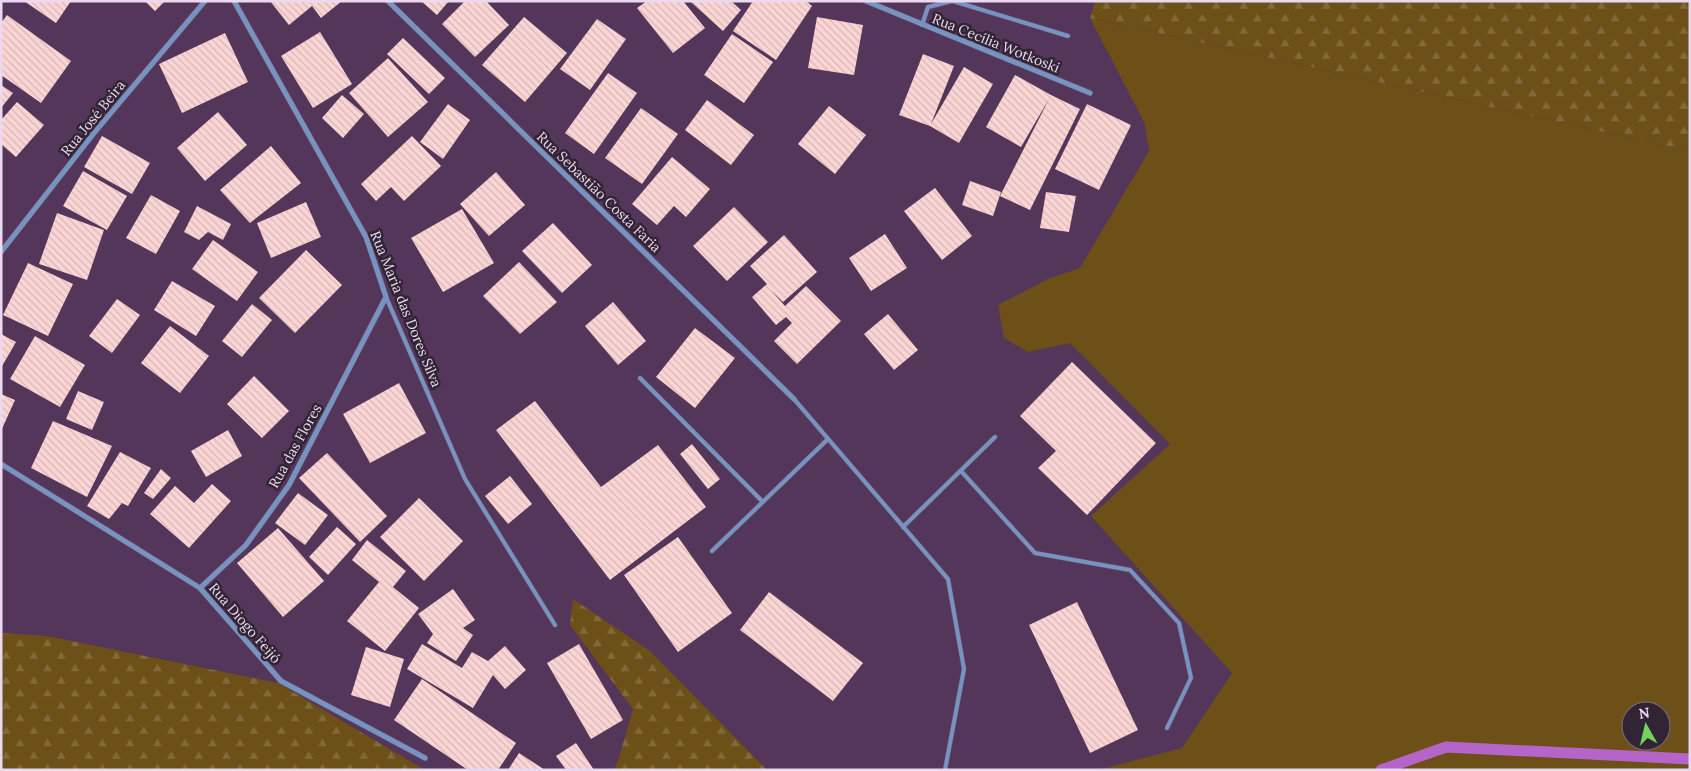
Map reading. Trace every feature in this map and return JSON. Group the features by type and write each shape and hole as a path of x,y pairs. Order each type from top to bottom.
{"street":[{"name":"Rua José Beira","path":"1,252 94,133 205,1"},
{"name":"Rua Maria das Dores Silva","path":"234,1 366,237 386,297"},
{"name":"Rua Sebastião Costa Faria","path":"388,1 794,399"},
{"name":"Rua Cecília Wotkoski","path":"866,1 1090,93"},
{"name":"Rua das Flores","path":"200,588 246,545 289,485 386,297"},
{"name":"Rua Diogo Feijó","path":"1,464 200,588 281,681 425,758"}],"lane":[{"path":"922,25 928,6 953,1 1068,36"},
{"name":"Rua Maria das Dores Silva","path":"386,297 465,479 555,625"},
{"path":"640,378 762,501"},
{"path":"794,399 948,579 964,669 945,770"},
{"path":"903,527 995,437"},
{"path":"712,551 828,438"},
{"path":"961,471 1036,553 1130,570 1179,623 1191,678 1167,728"}],"green space":[{"path":"1095,1 1690,1 1690,151 1090,18"},
{"path":"1090,18 1690,151 1690,770 1098,770 1182,748 1232,673 1091,516 1170,444 1070,343 1028,352 1004,338 998,305 1048,279 1080,268 1149,151 1145,124"},
{"path":"573,599 650,651 767,770 614,770 633,709 570,625"},
{"path":"1,633 47,636 278,683 425,770 1,770"}],"building":[{"path":"24,1 71,1 56,23"},
{"path":"145,1 165,1 155,11"},
{"path":"270,1 342,1 321,18 312,6 289,25"},
{"path":"421,1 449,1 437,15"},
{"path":"465,1 486,1 509,25 475,57 442,24"},
{"path":"647,1 683,1 705,28 673,53 637,8"},
{"path":"691,1 731,1 741,10 723,31"},
{"path":"753,1 806,1 812,6 776,60 733,31"},
{"path":"7,15 71,61 41,103 1,75 1,23"},
{"path":"524,17 567,53 525,102 482,65"},
{"path":"817,17 863,25 854,75 808,68"},
{"path":"597,19 626,39 590,90 560,69"},
{"path":"320,32 352,84 313,108 281,56"},
{"path":"225,33 248,82 182,113 159,64"},
{"path":"732,34 773,62 744,103 704,75"},
{"path":"403,38 445,78 429,94 387,54"},
{"path":"923,54 954,66 931,124 964,67 993,84 959,143 930,126 899,115"},
{"path":"388,58 428,102 388,137 349,93"},
{"path":"608,73 637,93 594,154 565,133"},
{"path":"1015,75 1080,109 1030,210 1000,196 1049,99 1021,147 986,127"},
{"path":"1,85 13,93 1,108"},
{"path":"342,95 364,114 343,138 322,118"},
{"path":"707,100 754,135 731,165 685,130"},
{"path":"17,102 44,125 16,157 1,144 1,120"},
{"path":"448,104 470,120 443,159 420,142"},
{"path":"1087,104 1131,125 1099,190 1055,169"},
{"path":"829,106 866,135 835,174 798,144"},
{"path":"641,108 678,134 642,184 605,158"},
{"path":"218,112 247,145 205,181 177,148"},
{"path":"102,136 150,163 132,194 84,167"},
{"path":"412,136 441,166 404,201 391,187 376,201 361,184"},
{"path":"271,146 301,183 250,223 220,190"},
{"path":"672,157 710,189 686,217 674,206 657,225 632,204"},
{"path":"83,171 127,196 107,230 63,206"},
{"path":"496,172 525,205 489,236 460,204"},
{"path":"970,181 1001,192 993,216 962,205"},
{"path":"935,188 972,236 942,260 904,211"},
{"path":"1046,192 1076,196 1069,232 1040,228"},
{"path":"151,195 180,211 156,254 126,238"},
{"path":"306,202 321,237 271,258 257,223"},
{"path":"197,206 231,224 223,240 208,232 199,240 184,232"},
{"path":"734,207 768,242 727,281 693,246"},
{"path":"462,209 494,263 443,292 411,238"},
{"path":"57,213 104,230 87,280 39,264"},
{"path":"553,223 592,265 562,293 522,251"},
{"path":"885,234 907,268 871,291 849,258"},
{"path":"784,235 817,272 783,302 771,290 785,306 806,286 841,321 797,364 774,341 792,323 786,317 776,325 752,297 767,284 750,266"},
{"path":"213,240 258,272 237,301 192,269"},
{"path":"306,250 342,285 295,333 259,298"},
{"path":"519,262 557,302 520,334 483,296"},
{"path":"28,263 73,284 48,336 3,315"},
{"path":"172,281 215,306 196,336 154,310"},
{"path":"117,299 140,315 112,353 89,336"},
{"path":"613,302 646,341 618,365 585,326"},
{"path":"252,304 272,320 242,357 222,341"},
{"path":"888,314 918,350 894,370 864,334"},
{"path":"170,326 209,356 180,393 141,363"},
{"path":"695,328 735,358 695,408 656,377"},
{"path":"1,334 16,342 1,368"},
{"path":"35,336 85,365 60,407 10,379"},
{"path":"1072,362 1156,443 1087,515 1038,468 1056,451 1020,416"},
{"path":"254,376 289,411 262,438 227,404"},
{"path":"399,383 426,433 370,463 343,414"},
{"path":"78,391 104,402 92,430 66,419"},
{"path":"1,394 15,400 1,431"},
{"path":"535,401 601,487 658,445 706,507 610,580 496,430"},
{"path":"53,421 112,446 87,497 31,468"},
{"path":"228,430 242,456 206,477 191,451"},
{"path":"692,444 720,479 708,489 680,454"},
{"path":"120,452 151,468 128,506 122,503 109,519 87,506"},
{"path":"327,453 387,516 360,542 299,478"},
{"path":"161,469 171,478 153,499 144,493"},
{"path":"510,476 532,504 508,524 485,496"},
{"path":"212,484 231,501 189,548 150,514 175,486 194,503"},
{"path":"298,493 328,515 305,545 275,523"},
{"path":"419,498 463,541 424,581 380,537"},
{"path":"337,527 356,544 328,575 309,557"},
{"path":"278,528 324,581 283,617 237,563"},
{"path":"678,537 732,613 678,652 624,575"},
{"path":"367,540 406,571 393,587 419,608 385,651 347,621 379,582 352,560"},
{"path":"453,589 475,620 463,628 473,635 456,661 427,643 433,634 418,614"},
{"path":"769,592 863,663 833,701 740,630"},
{"path":"1077,602 1138,730 1090,753 1029,625"},
{"path":"422,644 462,668 472,652 488,661 505,646 526,670 505,689 493,675 473,708 407,669"},
{"path":"579,644 623,720 591,739 547,663"},
{"path":"366,647 404,659 390,707 351,695"},
{"path":"422,679 516,743 498,770 468,770 394,720"},
{"path":"576,743 594,770 566,770 556,756"},
{"path":"519,753 545,770 508,770"}],"waterway":[{"path":"1381,770 1446,747 1690,759"}]}
